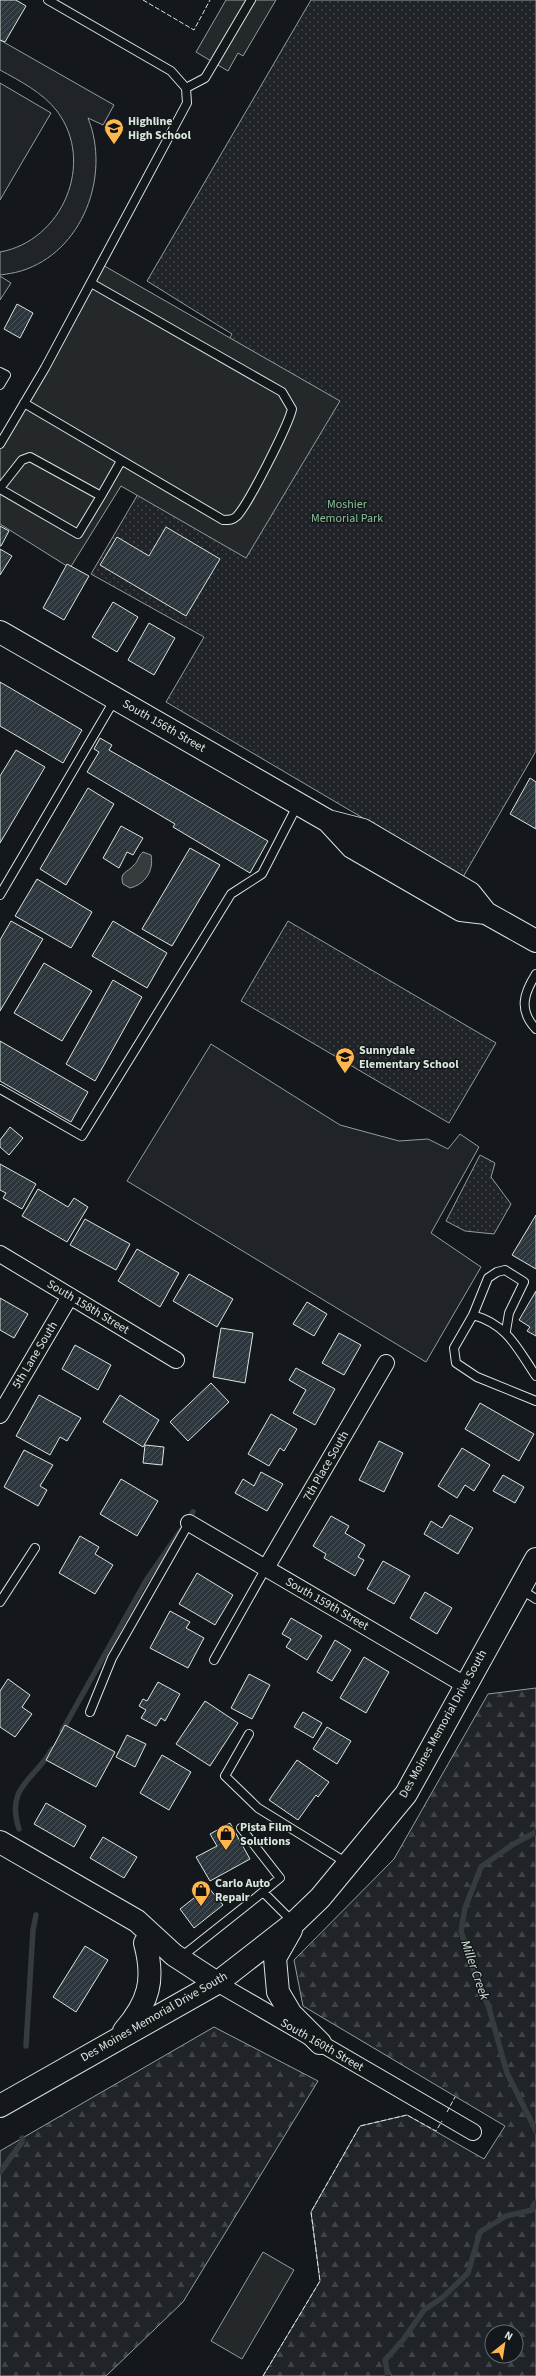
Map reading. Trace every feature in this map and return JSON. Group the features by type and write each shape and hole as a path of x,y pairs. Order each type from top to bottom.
{"main road":[{"name":"South 156th Street","path":"0,632 328,821 363,830 470,893 486,913 536,941"},
{"name":"Des Moines Memorial Drive South","path":"0,2106 217,1983 294,1924 320,1898 406,1794 465,1685 528,1594 536,1559"},
{"name":"South 160th Street","path":"0,1842 138,1921 177,1956 217,1983"},
{"name":"South 160th Street","path":"0,1856 145,1943 177,1956"},
{"path":"294,1924 275,1958 278,1992 291,2014 320,2043"},
{"path":"116,2040 132,2022 144,2004 149,1988 151,1969 145,1943"}],"street":[{"name":"South 158th Street","path":"0,1254 176,1360"},
{"name":"5th Lane South","path":"0,1415 70,1296"},
{"name":"7th Place South","path":"266,1568 386,1363"},
{"name":"South 159th Street","path":"189,1523 465,1685"},
{"name":"South 160th Street","path":"217,1983 473,2132"}],"lane":[{"path":"0,444 91,282 187,103 186,88 171,71 48,0"},
{"path":"186,88 205,78 251,0"},
{"path":"24,403 223,520 233,520 238,515 289,422 292,409 282,392 91,282"},
{"path":"0,372 6,375 0,385"},
{"path":"101,496 30,457 22,460 0,488 78,534 101,496 121,461"},
{"path":"0,895 115,698"},
{"path":"0,1089 82,1136 231,894 262,874 298,804"},
{"path":"536,974 526,990 524,1001 526,1013 536,1029"},
{"path":"506,1331 509,1313 524,1282 505,1270 497,1272 488,1278 473,1315 454,1348 456,1363 477,1377 536,1400"},
{"path":"473,1315 486,1318 506,1331 536,1376"},
{"path":"90,1712 112,1658 189,1523"},
{"path":"0,1602 35,1548"},
{"path":"214,1660 266,1568"},
{"path":"249,1734 225,1776 258,1808 348,1864"},
{"path":"177,1956 280,1878 241,1828"},
{"path":"263,1892 294,1924"}],"green space":[{"name":"Moshier Memorial Park","path":"311,0 536,0 536,751 463,877 166,702 204,637 91,574 232,334 147,281"},
{"path":"0,40 114,105 103,125 88,118 94,140 96,163 93,186 86,209 76,229 61,247 43,261 21,271 0,275 0,252 22,245 41,233 56,216 66,197 72,176 73,153 68,132 57,111 51,104 45,98 15,78 0,70"},
{"path":"0,83 51,113 0,200"},
{"path":"0,276 11,283 0,300"},
{"path":"288,921 496,1043 449,1123 241,1001"},
{"path":"211,1044 340,1125 399,1141 428,1139 448,1149 460,1134 479,1147 431,1233 481,1267 426,1362 127,1181"},
{"path":"480,1155 495,1163 491,1177 511,1204 494,1234 465,1231 446,1221"},
{"path":"536,1688 536,2376 263,2376 320,2281 311,2212 360,2126 407,2115 484,2159 505,2126 303,2006 294,1960 394,1859 488,1694"},
{"path":"214,2027 318,2081 183,2302 106,2376 0,2376 0,2151"}],"shaded area":[{"path":"226,0 276,0 243,56 238,53 228,71 196,52"},
{"path":"101,264 340,401 246,558 121,486 70,568 0,524 0,444"},
{"path":"143,852 151,855 152,861 150,871 144,880 136,886 130,888 123,884 122,877 124,873 135,864"},
{"path":"263,2252 294,2270 242,2359 211,2341"}],"building":[{"path":"0,0 16,0 26,6 5,42 0,40"},
{"path":"17,304 33,313 20,338 4,329"},
{"path":"0,526 9,531 1,546 0,546"},
{"path":"166,527 220,559 186,616 100,565 117,537 149,556"},
{"path":"0,549 12,556 0,575"},
{"path":"67,564 89,576 64,620 43,608"},
{"path":"113,602 138,617 117,652 92,637"},
{"path":"149,623 175,638 154,675 128,660"},
{"path":"0,682 82,730 63,763 0,726"},
{"path":"100,738 112,745 109,750 268,841 250,873 173,827 175,824 87,772 99,752 94,749"},
{"path":"16,750 45,767 0,843 0,776"},
{"path":"530,778 536,782 536,829 510,814"},
{"path":"88,788 114,804 66,885 40,869"},
{"path":"121,826 143,838 133,855 127,852 119,868 103,858"},
{"path":"190,848 220,865 172,946 142,929"},
{"path":"37,879 92,912 71,948 15,916"},
{"path":"11,921 43,939 0,1011 0,940"},
{"path":"113,921 167,953 147,988 92,956"},
{"path":"44,963 92,991 62,1041 14,1013"},
{"path":"113,980 142,997 95,1081 66,1064"},
{"path":"0,1041 88,1092 71,1122 0,1081"},
{"path":"10,1127 23,1138 9,1155 0,1147 0,1140"},
{"path":"0,1164 36,1184 22,1209 3,1198 6,1193 0,1190"},
{"path":"38,1189 68,1207 74,1198 88,1207 67,1242 22,1216"},
{"path":"536,1215 536,1269 512,1255"},
{"path":"85,1219 130,1244 116,1270 70,1245"},
{"path":"137,1249 179,1273 160,1307 118,1281"},
{"path":"189,1274 233,1299 217,1327 173,1301"},
{"path":"536,1291 536,1336 527,1331 530,1327 519,1320"},
{"path":"0,1298 28,1314 14,1338 0,1330"},
{"path":"307,1302 327,1314 314,1336 293,1324"},
{"path":"221,1328 253,1333 245,1383 213,1377"},
{"path":"339,1333 361,1345 344,1375 322,1363"},
{"path":"75,1345 111,1365 98,1390 62,1369"},
{"path":"296,1368 335,1389 315,1425 293,1413 306,1390 289,1380"},
{"path":"211,1383 229,1402 188,1441 170,1422"},
{"path":"39,1395 81,1418 67,1441 60,1437 50,1455 16,1436"},
{"path":"120,1395 159,1420 143,1447 103,1422"},
{"path":"480,1403 534,1434 519,1461 465,1429"},
{"path":"271,1414 297,1429 284,1451 280,1448 269,1466 248,1454"},
{"path":"379,1441 403,1453 384,1492 359,1480"},
{"path":"145,1445 164,1447 162,1465 143,1463"},
{"path":"462,1448 490,1465 474,1491 465,1485 457,1498 438,1486"},
{"path":"24,1450 53,1465 40,1486 47,1490 38,1506 4,1487"},
{"path":"261,1472 283,1484 267,1511 235,1493 243,1479 254,1486"},
{"path":"503,1475 524,1487 515,1503 493,1491"},
{"path":"121,1479 158,1501 137,1536 100,1514"},
{"path":"450,1515 473,1528 458,1554 424,1534 431,1521 442,1528"},
{"path":"331,1516 349,1526 345,1533 365,1545 358,1557 364,1560 355,1576 324,1558 326,1554 313,1546"},
{"path":"80,1536 99,1547 95,1554 113,1565 95,1594 59,1573"},
{"path":"383,1561 410,1576 394,1604 367,1589"},
{"path":"197,1573 233,1595 215,1625 179,1604"},
{"path":"425,1592 452,1608 437,1634 410,1618"},
{"path":"170,1611 190,1622 186,1628 204,1638 188,1668 150,1648"},
{"path":"291,1618 322,1636 307,1660 286,1647 291,1639 282,1634"},
{"path":"335,1640 351,1650 332,1681 317,1672"},
{"path":"364,1657 389,1672 366,1713 340,1698"},
{"path":"249,1674 270,1685 252,1719 231,1708"},
{"path":"8,1679 30,1695 22,1707 32,1714 15,1737 0,1727 0,1691"},
{"path":"158,1682 180,1694 165,1721 161,1718 156,1726 141,1718 146,1710 139,1706 143,1699 147,1701"},
{"path":"205,1701 238,1723 210,1766 176,1744"},
{"path":"303,1712 322,1723 313,1738 294,1727"},
{"path":"65,1725 115,1752 96,1787 46,1760"},
{"path":"327,1727 351,1741 337,1764 313,1749"},
{"path":"127,1735 146,1744 135,1767 116,1757"},
{"path":"162,1755 191,1772 169,1810 140,1793"},
{"path":"297,1760 329,1782 318,1797 316,1795 298,1820 269,1800"},
{"path":"46,1803 86,1826 74,1847 34,1824"},
{"name":"Pista Film Solutions","path":"230,1823 250,1859 210,1881 196,1857 217,1846 210,1834"},
{"path":"103,1837 137,1857 124,1878 90,1858"},
{"name":"Carlo Auto Repair","path":"208,1887 223,1905 194,1928 180,1909"},
{"path":"85,1946 108,1960 76,2012 53,1997"}],"waterway":[{"path":"187,1521 193,1512"},
{"path":"62,1731 147,1579 181,1530"},
{"path":"19,1829 16,1814 16,1803 19,1793 24,1784 45,1760 52,1749"},
{"name":"Miller Creek","path":"536,1832 512,1845 481,1867 465,1908 461,1931 472,1966 489,2008 507,2073 536,2131"},
{"path":"26,2046 33,1930 36,1915"},
{"path":"0,2172 22,2142 22,2138"},
{"name":"Miller Creek","path":"388,2376 385,2360 403,2340 424,2310 443,2297 468,2273 480,2232 506,2216 532,2210 536,2202"}],"fence":[{"path":"143,0 194,30 210,0"},
{"path":"447,2112 455,2097"},
{"path":"263,2376 320,2281 311,2212 360,2126 407,2115 436,2131 442,2121"}],"place":[{"name":"Highline High School","path":"114,145"},
{"name":"Sunnydale Elementary School","path":"345,1074"},
{"name":"Pista Film Solutions","path":"226,1851"},
{"name":"Carlo Auto Repair","path":"201,1907"}]}
